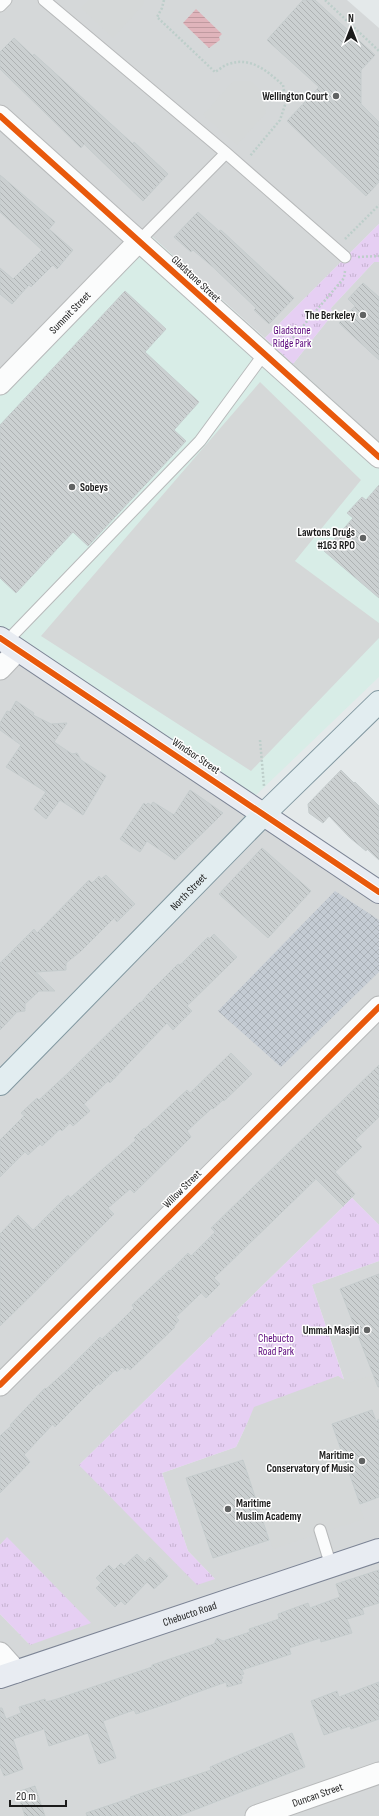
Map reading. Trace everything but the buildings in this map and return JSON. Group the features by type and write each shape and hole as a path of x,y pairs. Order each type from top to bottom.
{"main road":[{"name":"North Street","path":"0,1084 264,814 379,702"}],"street":[{"name":"Gladstone Street","path":"0,116 140,240 268,358 379,457"},
{"name":"Summit Street","path":"0,384 140,240"},
{"path":"0,669 8,643"},
{"name":"Windsor Street","path":"8,643 379,892"},
{"name":"Willow Street","path":"0,1386 379,1007"},
{"name":"Chebucto Road","path":"8,1675 379,1550"},
{"path":"0,1653 8,1675"},
{"name":"Duncan Street","path":"256,1816 379,1773"}],"lane":[{"path":"0,6 6,0"},
{"path":"44,0 226,153 346,257"},
{"path":"140,240 226,153"},
{"path":"8,643 200,441 268,358"},
{"path":"320,1530 331,1566"}],"path":[{"path":"164,0 157,17 215,72 229,64 250,62 264,68 283,85 286,102 280,120 261,145 241,166"},
{"path":"324,0 379,51"},
{"path":"336,248 379,205"},
{"path":"268,358 344,278 346,257 379,256"},
{"path":"260,740 264,789"}],"shaded area":[{"path":"6,0 347,0 379,28 379,224 265,338 147,232 0,384 0,6"},
{"path":"88,0 144,0 144,4 113,38 81,8"},
{"path":"196,9 222,34 219,37 220,40 209,48 183,23"},
{"path":"233,81 251,81 265,95 266,113 237,145 203,115"},
{"path":"147,232 379,442 379,677 254,797 0,627 0,384"},
{"path":"374,262 379,262 379,442 293,364 332,315 331,308"},
{"path":"260,382 361,480 295,561 379,623 379,638 251,771 41,636"},
{"path":"0,627 379,882 379,1225 352,1198 79,1465 215,1579 188,1551 162,1473 236,1447 253,1411 338,1376 344,1379 312,1285 379,1261 379,1816 0,1816 0,1614 30,1645 7,1538 0,1545"},
{"path":"335,891 379,920 379,972 281,1067 218,1011"},
{"path":"379,1372 379,1419 377,1420 373,1409 331,1424 364,1519 273,1549 238,1446 254,1407 338,1376 349,1383"}],"green space":[{"name":"Gladstone Ridge Park","path":"379,224 379,262 374,262 331,308 332,315 293,364 265,338"},
{"name":"Chebucto Road Park","path":"352,1198 379,1225 379,1261 312,1285 344,1380 338,1376 253,1411 236,1447 162,1473 188,1551 215,1579 197,1585 79,1465"},
{"path":"7,1537 91,1623 30,1645 0,1614 0,1545"}],"cycle path":[{"path":"0,116 379,457"},
{"path":"0,638 379,892"},
{"path":"0,1385 379,1007"}],"place":[{"name":"Wellington Court","path":"336,96"},
{"name":"The Berkeley","path":"363,315"},
{"name":"Sobeys","path":"72,487"},
{"name":"Lawtons Drugs #163 RPO","path":"363,538"},
{"name":"Ummah Masjid","path":"367,1330"},
{"name":"Maritime Conservatory of Music","path":"362,1461"},
{"name":"Maritime Muslim Academy","path":"228,1509"}]}
